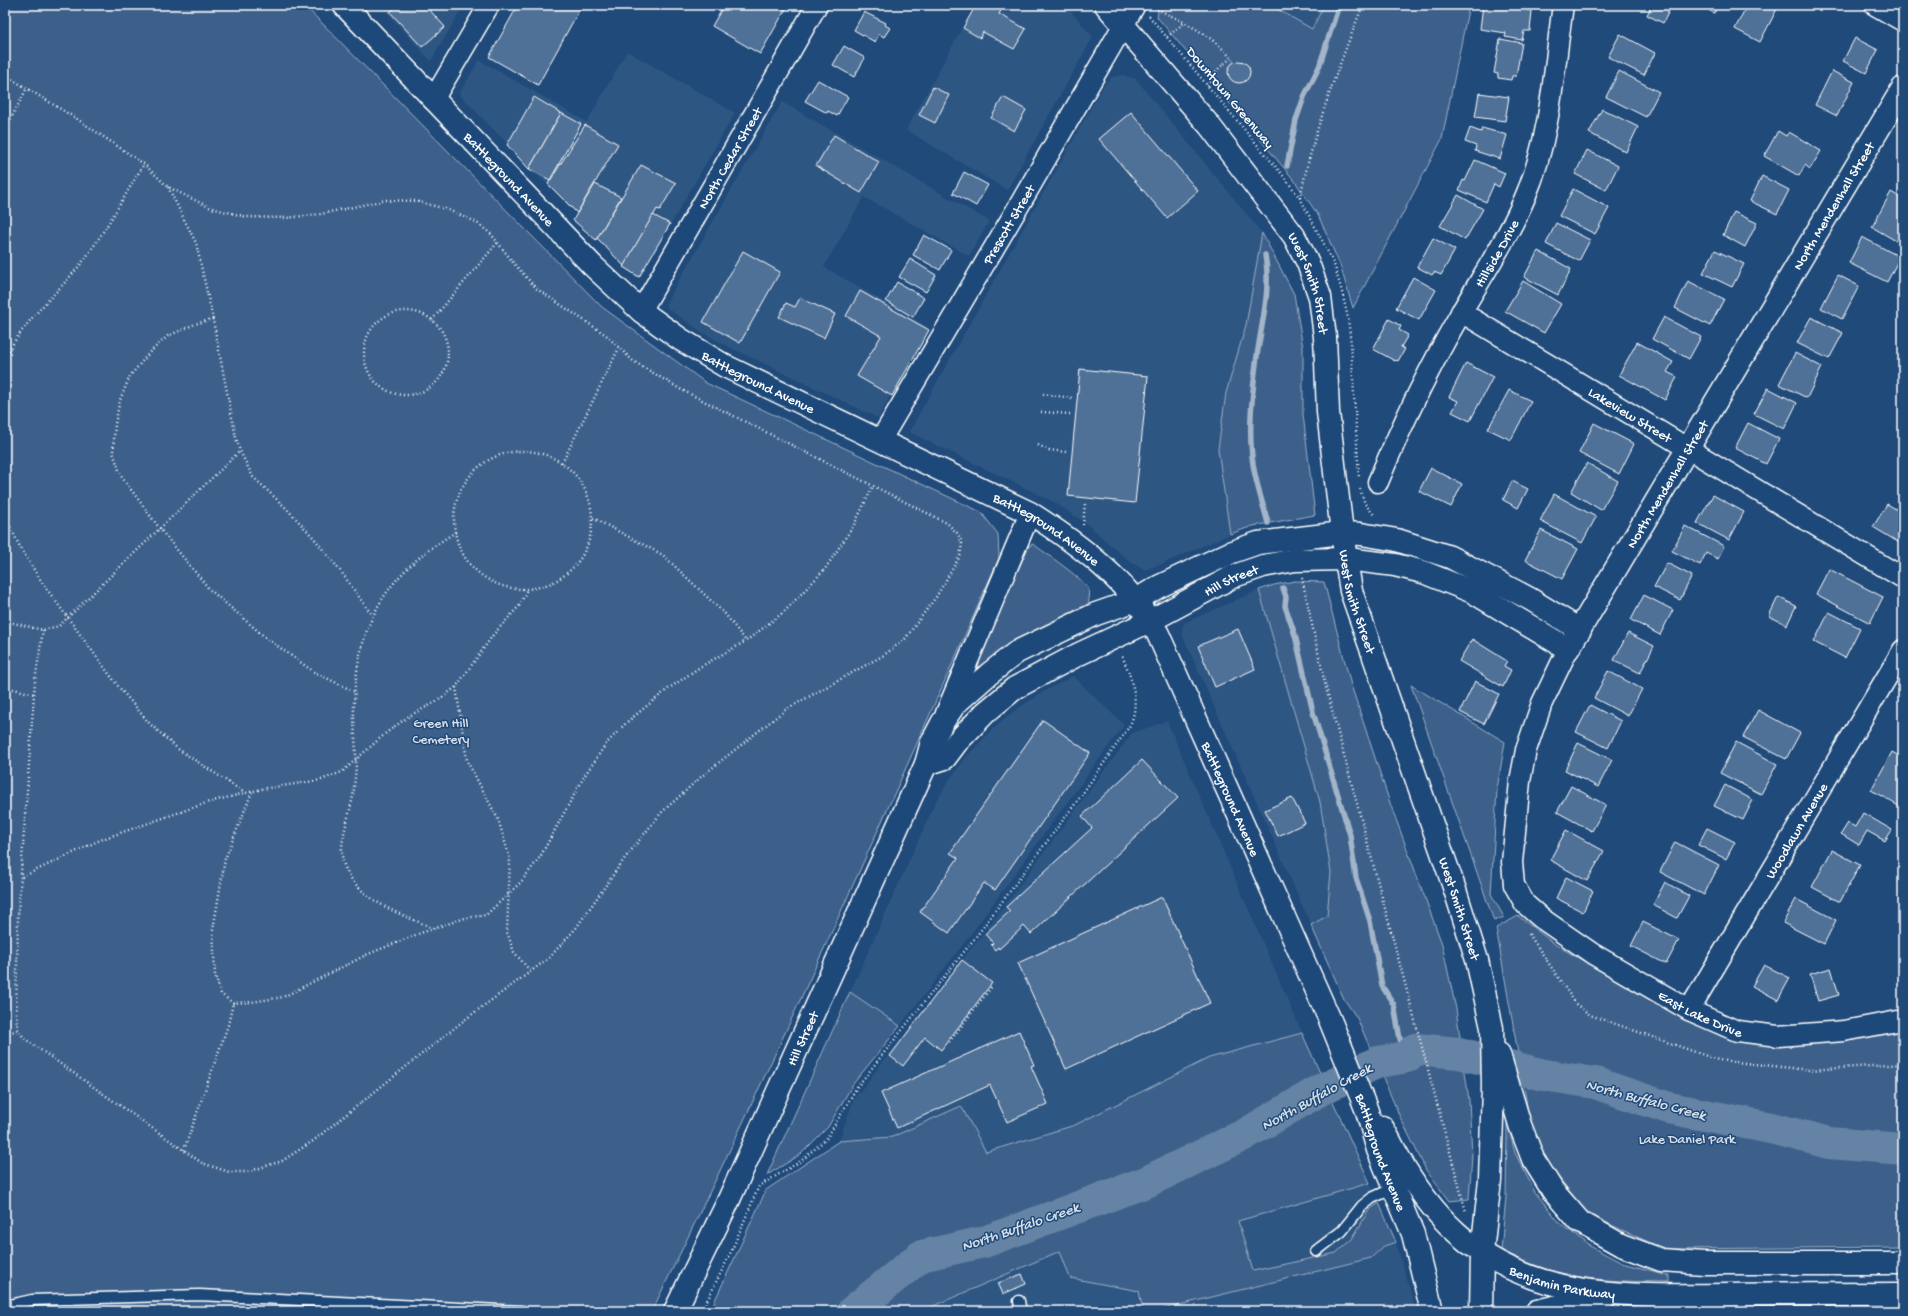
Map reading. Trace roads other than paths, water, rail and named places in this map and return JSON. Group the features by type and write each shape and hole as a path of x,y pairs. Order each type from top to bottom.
{"main road":[{"name":"Battleground Avenue","path":"344,5 592,265 641,311 680,339 725,366 1030,513 1067,537 1093,558 1136,600 1150,621 1330,1020 1367,1111 1378,1150 1413,1234 1432,1311"},
{"name":"West Smith Street","path":"1106,5 1209,125 1294,236 1308,263 1320,297 1325,337 1328,412 1342,533 1351,591 1455,890 1477,960 1492,1028 1501,1089 1482,1252"},
{"name":"North Mendenhall Street","path":"1568,649 1903,88"},
{"name":"Hill Street","path":"675,1311 726,1206 926,764 932,742 942,723 955,704 1017,652 1096,614 1136,600 1158,587 1232,552 1258,543 1342,533 1361,534 1397,540 1450,557 1530,599 1580,630"},
{"name":"Hill Street","path":"926,764 945,758 957,742 986,712 1015,688 1079,654 1150,621 1234,576 1263,566 1295,560 1347,559 1394,565 1423,572 1455,583 1473,592 1568,649"},
{"path":"1501,1089 1520,1125 1532,1159 1552,1191 1580,1222 1621,1245 1661,1260 1704,1263 1903,1263"},
{"name":"Benjamin Parkway","path":"1367,1111 1382,1127 1398,1157 1436,1212 1455,1231 1482,1252 1500,1263 1531,1278 1563,1287 1595,1293 1650,1295 1672,1303 1903,1294"},
{"path":"1480,1311 1482,1252"},
{"path":"1537,1311 1554,1307 1650,1295"}],"street":[{"path":"433,100 490,5"},
{"name":"North Cedar Street","path":"641,311 817,5"},
{"name":"Hillside Drive","path":"1378,482 1398,434 1461,312 1514,222 1527,194 1544,136 1563,5"},
{"path":"1875,5 1903,21"},
{"name":"Prescott Street","path":"880,441 1017,209 1123,25 1140,8"},
{"name":"Lakeview Street","path":"1461,312 1903,578"},
{"name":"Hill Street","path":"942,723 1030,513"},
{"name":"North Mendenhall Street","path":"1525,904 1514,885 1512,862 1520,781 1526,750 1542,703 1568,649"},
{"name":"Woodlawn Avenue","path":"1690,1010 1903,650"},
{"name":"East Lake Drive","path":"1525,904 1541,918 1593,954 1690,1010 1737,1031 1778,1036 1844,1031 1903,1020"}],"lane":[{"path":"1316,1251 1342,1231 1362,1206 1372,1198 1394,1188"},
{"path":"5,1306 32,1300 200,1295 522,1311"},
{"path":"1019,1301 1021,1311"}],"waterway":[{"path":"1287,166 1296,120 1304,97 1319,67 1339,5"},
{"path":"1265,255 1267,269 1265,310 1253,389 1251,439 1254,471 1268,523"},
{"path":"1283,588 1286,597 1285,606 1295,635 1313,712 1350,835 1356,878 1370,921 1382,986 1394,1005 1400,1039 1407,1057"},
{"name":"North Buffalo Creek","path":"853,1311 921,1256 984,1242 1146,1182 1244,1135 1322,1089 1378,1062 1407,1057 1415,1049 1459,1053 1544,1075 1595,1083 1669,1108 1771,1128 1829,1143 1903,1149"}],"park label":[{"name":"Green Hill Cemetery","path":"441,730"},
{"name":"Lake Daniel Park","path":"1687,1138"}]}
